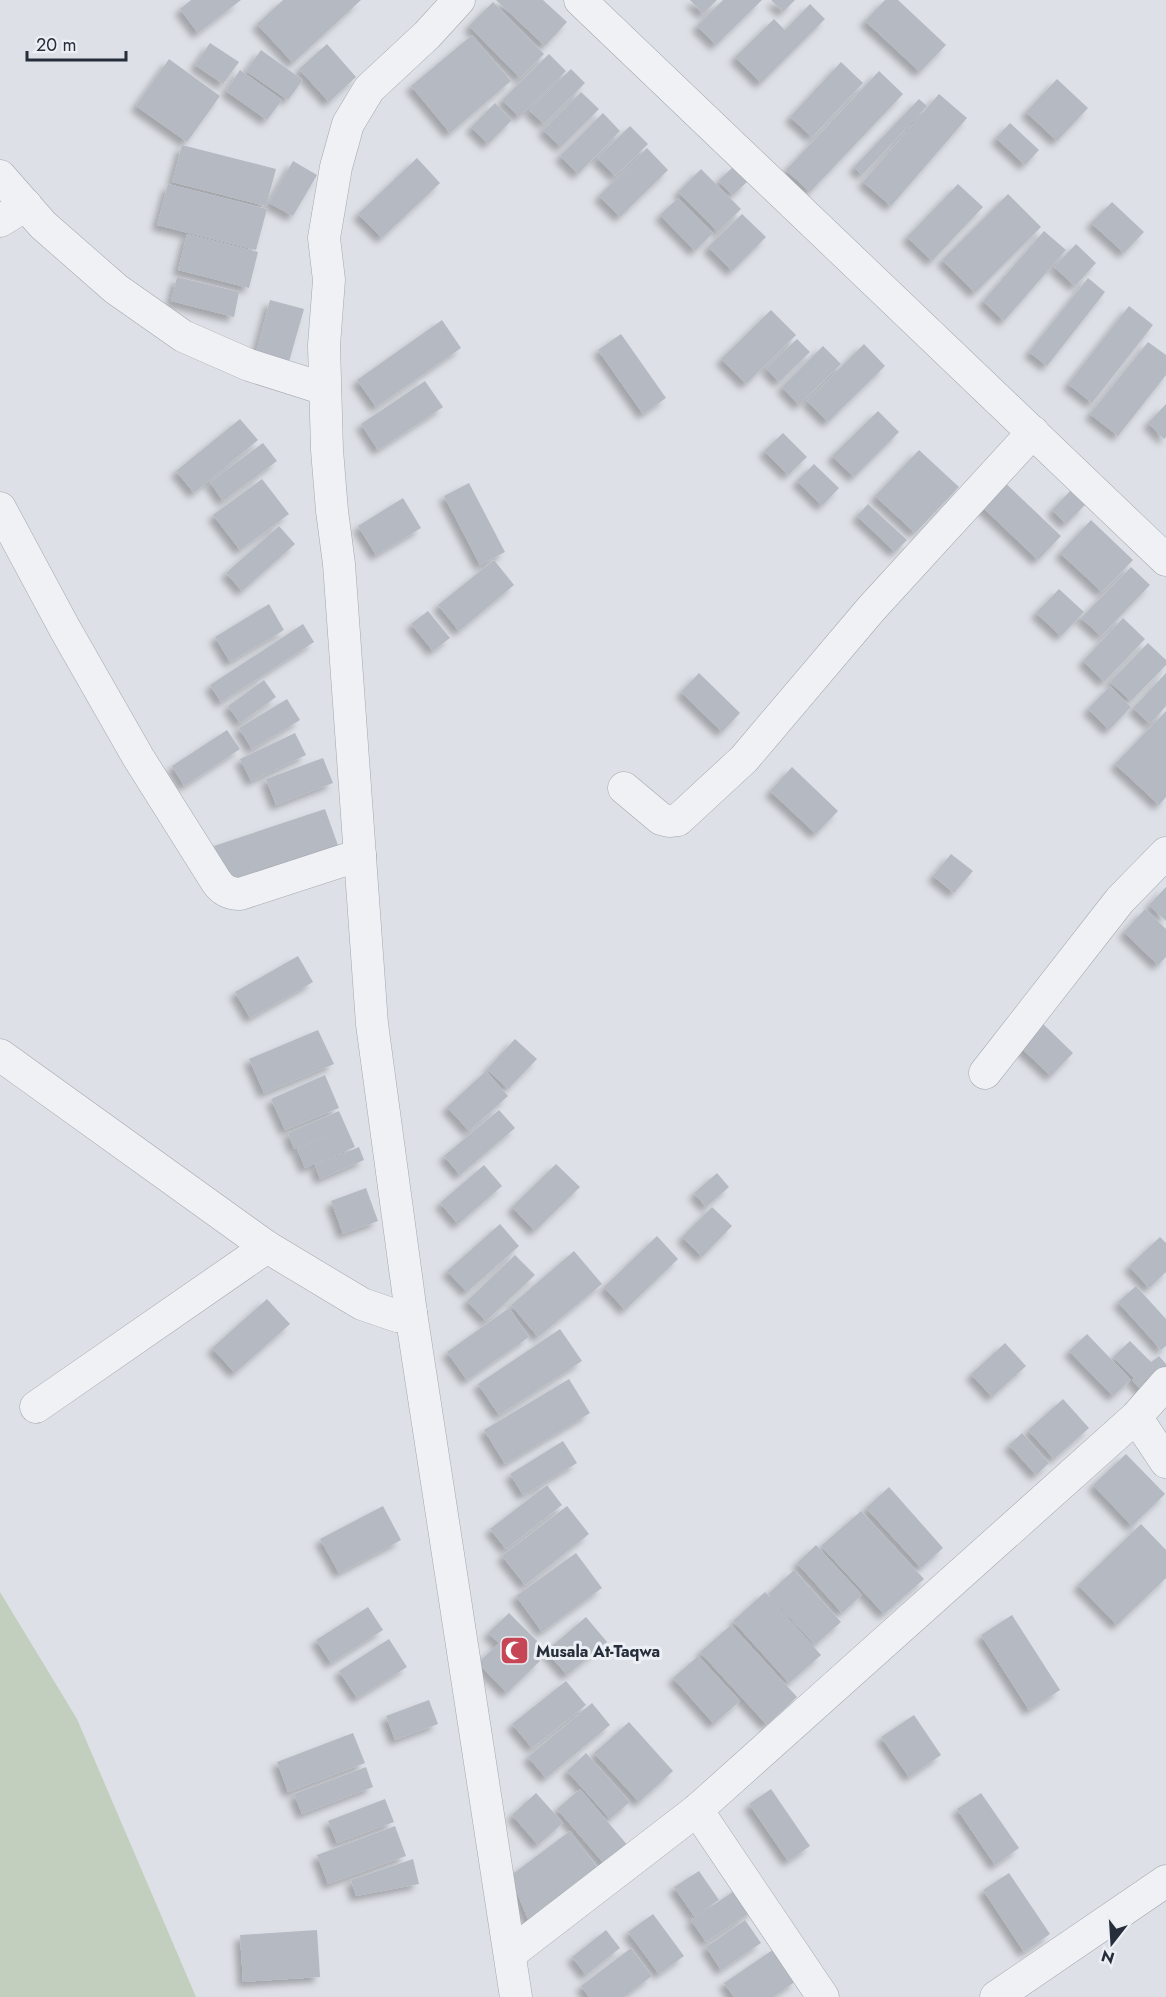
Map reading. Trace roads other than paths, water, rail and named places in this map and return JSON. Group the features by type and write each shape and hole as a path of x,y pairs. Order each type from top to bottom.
{"street":[{"path":"459,0 427,35 369,89 348,124 336,167 324,238 329,280 324,345 325,389 327,450 339,564 372,1024 411,1313 516,1997"},
{"path":"580,0 1166,561"},
{"path":"0,176 13,213 44,225 116,289 183,336 249,364 325,389"},
{"path":"624,788 661,819 678,820 744,759 871,609 1033,432"},
{"path":"0,508 65,629 138,757 223,890 240,894 360,855"},
{"path":"985,1073 1120,900 1166,853"},
{"path":"0,1055 267,1247 362,1304 397,1316 411,1313"},
{"path":"36,1407 267,1247"},
{"path":"510,1954 697,1810 1136,1417 1166,1383"},
{"path":"1136,1417 1166,1462"},
{"path":"697,1810 823,1997"},
{"path":"996,1997 1166,1881"}],"place":[{"name":"Musala At-Taqwa","path":"515,1651"}]}
